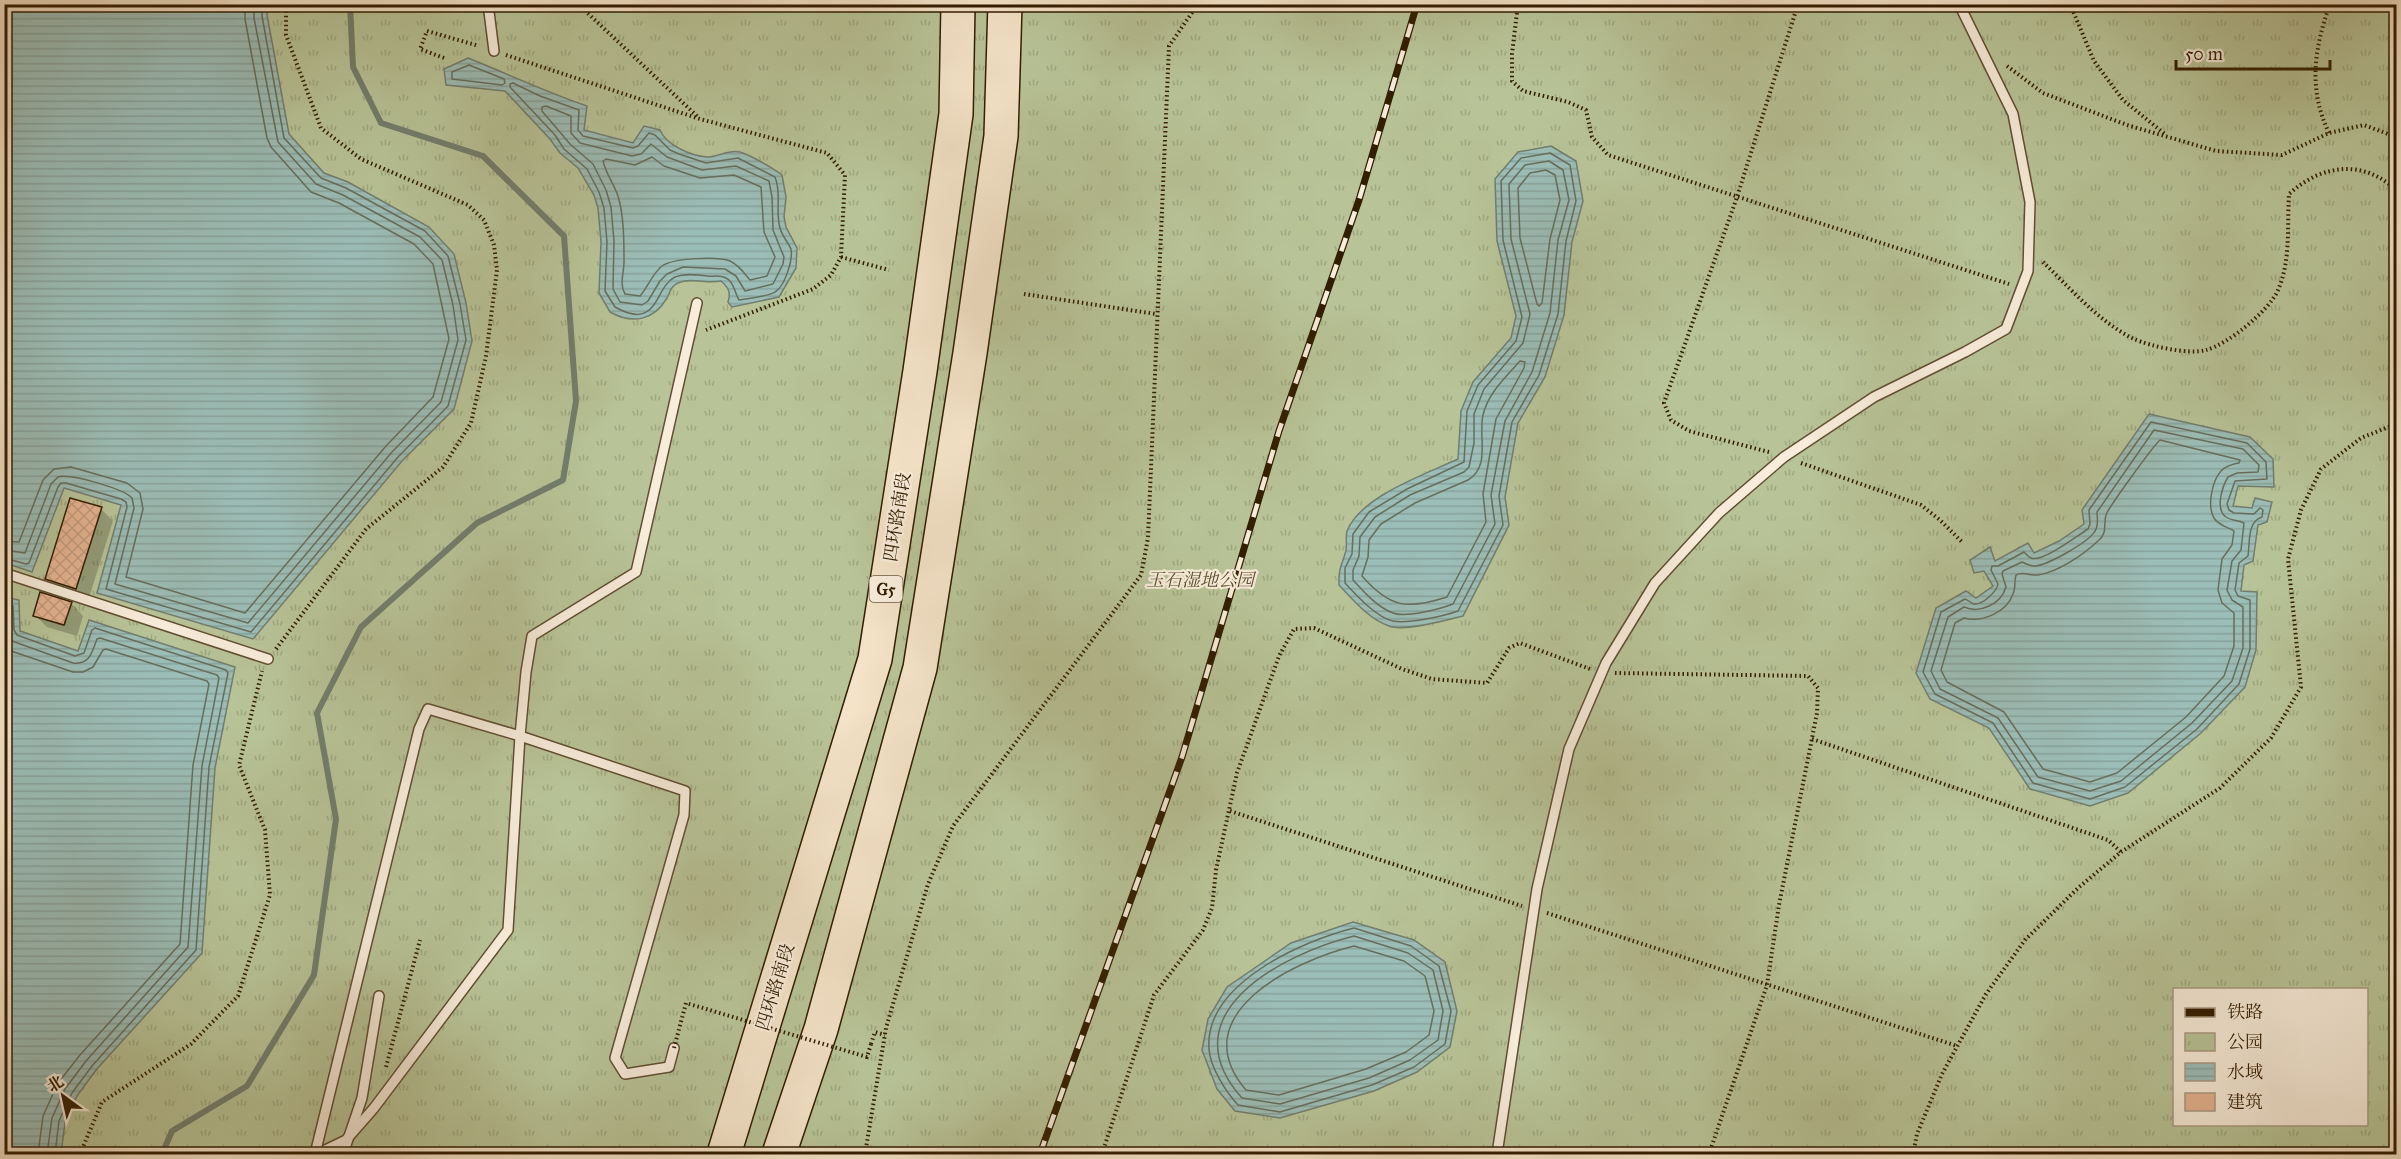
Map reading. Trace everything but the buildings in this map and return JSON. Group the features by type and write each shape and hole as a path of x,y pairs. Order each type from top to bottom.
{"highway":[{"name":"四环路南段","path":"724,1155 875,659 920,370 956,114 958,4"},
{"path":"778,1155 821,1029 920,668 970,353 1001,136 1005,4"}],"lane":[{"path":"488,4 495,51"},
{"path":"1497,1155 1534,909 1569,749 1601,673 1655,583 1719,513 1785,457 1874,397 2006,329 2028,272 2030,202 2013,114 1959,4"},
{"path":"316,1155 346,1140 374,1108 508,930 520,736 532,636 636,572 697,303"},
{"path":"4,573 268,659"},
{"path":"316,1155 419,729 428,709 520,736 684,791 684,815 615,1058 625,1074 658,1069 669,1067 674,1048"},
{"path":"343,1155 346,1140 362,1098 379,996"}],"path":[{"path":"80,1155 102,1102 191,1044 238,996 270,895 265,830 239,765 259,677 268,659 366,530 443,466 471,423 486,356 496,270 494,245 484,220 468,205 361,159 321,128 286,35 286,4"},
{"path":"578,4 700,120"},
{"path":"865,1155 885,1035 928,884 953,826 1028,729 1141,575 1148,538 1169,46 1198,4"},
{"path":"1518,4 1512,54 1512,81 1523,91 1568,102 1586,110 1592,137 1608,155 2021,288"},
{"path":"1798,4 1737,196 1664,403 1671,420 1689,431 1785,457 1921,505 1963,543"},
{"path":"2070,4 2094,62 2123,100 2169,137"},
{"path":"2329,133 2319,113 2314,79 2319,36 2330,4"},
{"path":"444,58 420,50 427,31 495,51 700,120 826,153 845,175 841,257 831,275 813,289 690,337"},
{"path":"1982,48 2043,93 2127,125 2216,151 2282,155 2329,133 2364,125 2397,136"},
{"path":"2029,248 2106,321 2134,339 2169,349 2205,350 2232,337 2257,317 2278,291 2286,257 2289,194 2304,181 2333,170 2360,169 2386,181 2397,190"},
{"path":"841,257 889,270"},
{"path":"1024,294 1156,314"},
{"path":"1913,1155 1917,1134 1942,1074 1986,994 2025,940 2078,888 2121,852 2220,788 2271,738 2301,687 2288,559 2301,510 2321,468 2361,438 2397,424"},
{"path":"1101,1155 1154,995 1203,930 1212,908 1216,870 1238,773 1279,656 1294,628 1314,628 1431,680 1487,683 1509,648 1520,643 1601,673 1808,676 1818,688 1812,739 1779,905 1767,985 1709,1155"},
{"path":"1812,739 2108,840 2121,852"},
{"path":"1230,810 1957,1046"},
{"path":"374,1108 420,940"},
{"path":"674,1048 686,1003 867,1057 875,1032 885,1035"}],"green space":[{"name":"玉石湿地公园","path":"5,5 2396,5 2396,1154 5,1154"}],"water":[{"path":"5,4 268,5 267,15 289,134 324,173 348,182 429,227 454,254 466,303 472,341 454,409 402,461 253,639 97,593 121,505 64,488 32,572 5,563"},
{"path":"468,58 587,106 584,130 633,143 644,126 660,130 673,145 687,152 707,157 740,152 782,175 786,197 784,217 786,227 797,248 796,268 779,297 732,307 728,302 729,291 721,281 683,281 671,289 662,305 649,316 635,319 610,312 599,293 601,242 598,208 594,195 578,168 560,153 550,139 505,91 446,85 444,69"},
{"path":"1551,146 1576,161 1583,201 1572,242 1564,315 1545,377 1518,423 1505,497 1509,525 1463,616 1415,627 1389,626 1368,614 1339,585 1347,531 1354,518 1380,497 1458,459 1461,411 1473,382 1511,338 1516,316 1497,241 1495,179 1518,152"},
{"path":"2149,414 2250,437 2273,459 2274,487 2238,486 2233,506 2252,508 2255,498 2272,502 2267,522 2258,525 2253,561 2244,565 2241,591 2257,592 2256,650 2245,687 2201,733 2128,793 2090,806 2030,789 1989,728 1930,699 1916,673 1936,608 1966,591 1976,598 1993,586 1984,571 1974,573 1970,560 1990,547 1995,561 2028,543 2034,553 2059,541 2084,524 2082,510"},
{"path":"5,597 19,600 20,631 78,651 89,620 235,667 215,768 202,953 96,1070 77,1096 65,1122 61,1154 5,1154"},
{"path":"1353,922 1414,940 1445,962 1457,1011 1450,1047 1417,1072 1374,1091 1280,1118 1235,1111 1217,1089 1202,1050 1208,1019 1227,987 1291,943"}],"waterway":[{"path":"162,1154 172,1131 247,1086 314,975 336,819 317,713 361,627 477,523 563,480 576,401 564,236 483,156 381,123 353,67 350,4"}],"railway":[{"path":"1040,1154 1182,757 1279,431 1359,200 1417,4"}]}
